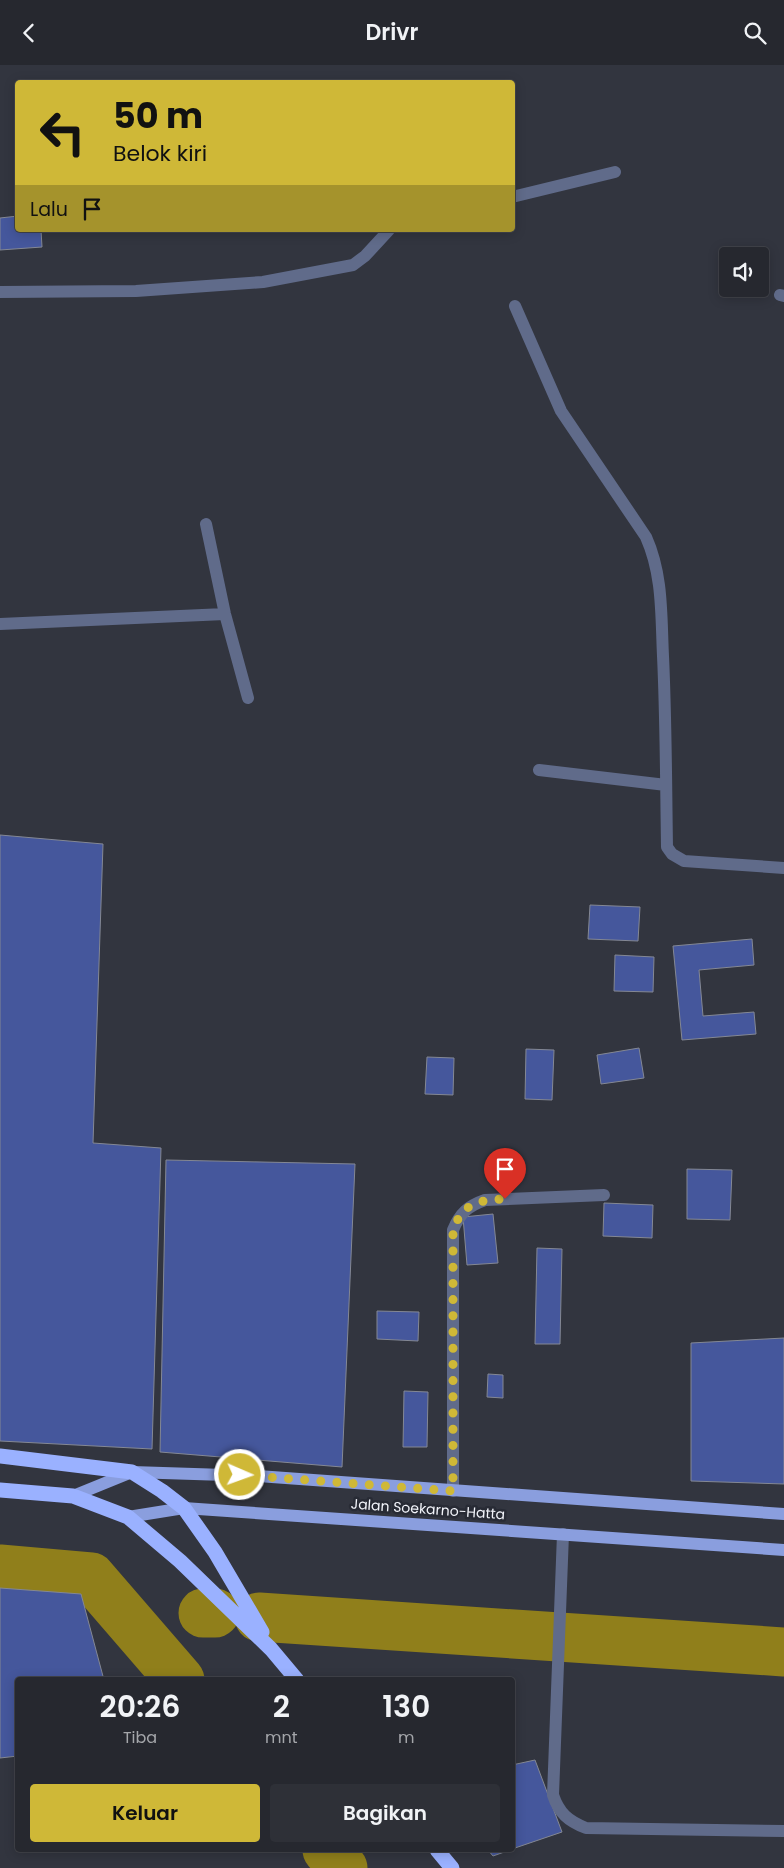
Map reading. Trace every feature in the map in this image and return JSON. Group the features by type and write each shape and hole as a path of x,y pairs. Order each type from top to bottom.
{"highway":[{"name":"Jalan Soekarno-Hatta","path":"0,1456 132,1472"},
{"path":"132,1472 184,1508 215,1552 271,1649"},
{"name":"Jalan Soekarno-Hatta","path":"0,1490 73,1497 128,1517"},
{"path":"128,1517 180,1561 271,1649 294,1677"},
{"path":"439,1852 452,1868"}],"main road":[{"name":"Jalan Soekarno-Hatta","path":"73,1497 132,1472 258,1475 453,1491 784,1514"},
{"name":"Jalan Soekarno-Hatta","path":"128,1517 184,1508 784,1550"}],"street":[{"path":"515,196 614,172"},
{"path":"0,292 136,291 262,282 353,265 365,256 387,232"},
{"path":"515,306 561,411 646,537 655,558 660,583 667,847 677,859 711,864 784,868"},
{"path":"206,523 226,614 248,698"},
{"path":"0,624 226,614"},
{"path":"539,770 666,785"},
{"path":"453,1491 453,1230 458,1217 471,1205 485,1200 604,1195"},
{"path":"563,1534 553,1795 557,1807 574,1823 586,1828 784,1831"}],"building":[{"path":"15,216 15,232 41,232 42,247 0,250 0,218"},
{"path":"0,835 103,844 93,1143 161,1148 152,1449 0,1441"},
{"path":"590,905 640,907 638,941 588,939"},
{"path":"752,939 754,965 699,970 703,1016 754,1012 756,1034 682,1040 673,946"},
{"path":"615,955 654,957 653,992 614,991"},
{"path":"639,1048 644,1078 601,1084 597,1055"},
{"path":"526,1049 554,1050 552,1100 525,1099"},
{"path":"427,1057 454,1058 453,1095 425,1094"},
{"path":"166,1160 355,1164 342,1467 160,1452"},
{"path":"687,1169 732,1170 730,1220 687,1219"},
{"path":"604,1203 653,1205 652,1238 603,1236"},
{"path":"493,1214 498,1263 467,1265 463,1217"},
{"path":"537,1248 562,1249 560,1344 535,1344"},
{"path":"377,1311 419,1312 418,1341 377,1339"},
{"path":"784,1338 784,1484 691,1481 691,1343"},
{"path":"488,1374 503,1375 503,1398 487,1397"},
{"path":"404,1391 428,1392 427,1447 403,1447"},
{"path":"0,1588 81,1594 103,1677 15,1677 15,1756 0,1758"},
{"path":"535,1760 562,1832 515,1848 515,1764"},
{"path":"490,1852 504,1852 493,1856"}],"waterway":[{"path":"0,1569 91,1577 177,1677"},
{"path":"203,1613 215,1613"},
{"path":"259,1617 784,1652"},
{"path":"329,1852 343,1868"}],"route":[{"path":"240,1475 453,1491 453,1230 458,1217 471,1205 485,1200 505,1199"}]}
